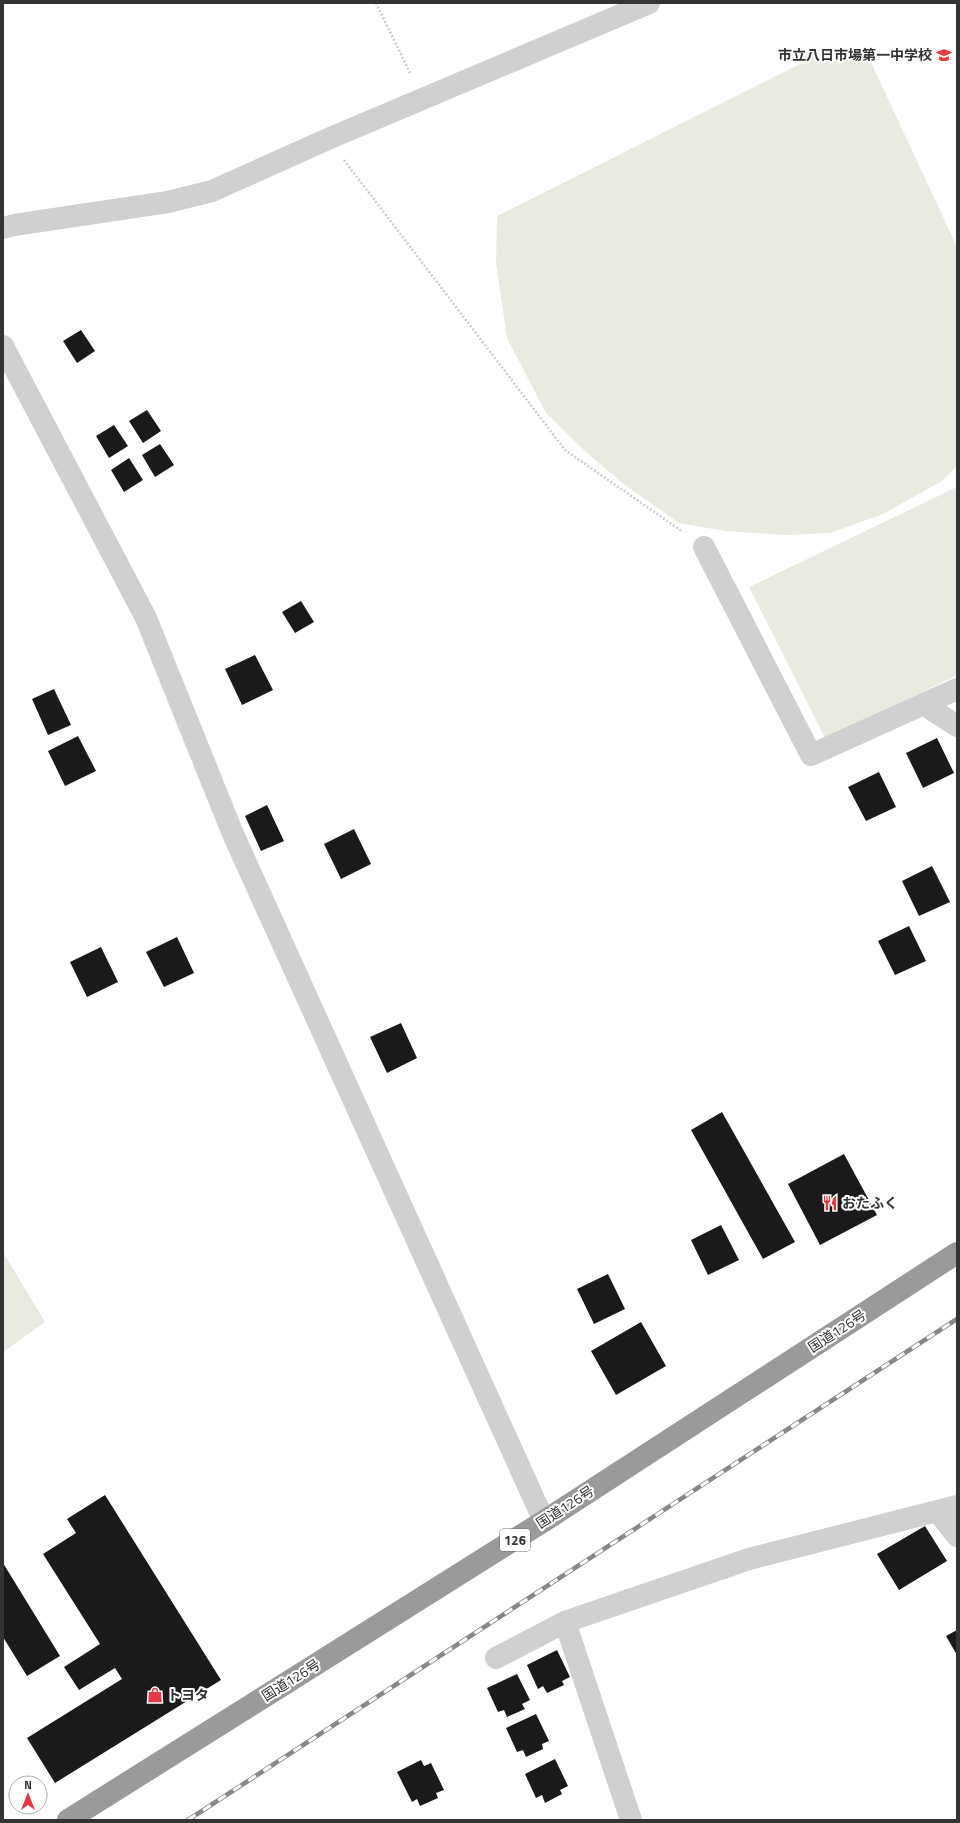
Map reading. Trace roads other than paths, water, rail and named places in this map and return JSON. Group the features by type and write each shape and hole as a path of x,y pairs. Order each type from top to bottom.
{"highway":[{"name":"国道126号","path":"68,1820 544,1521 957,1253"}],"street":[{"path":"3,228 14,225 168,202 212,191 328,139 649,3"},
{"path":"3,346 146,618 233,834 544,1521"},
{"path":"704,547 811,755 957,689"},
{"path":"924,704 957,726"},
{"path":"496,1658 565,1622 748,1560 947,1509 957,1536"},
{"path":"565,1622 631,1820"}],"railway":[{"path":"188,1820 957,1319"}],"place":[{"name":"市立八日市場第一中学校","path":"944,55"},
{"name":"おたふく","path":"830,1203"},
{"name":"トヨタ","path":"155,1695"}]}
